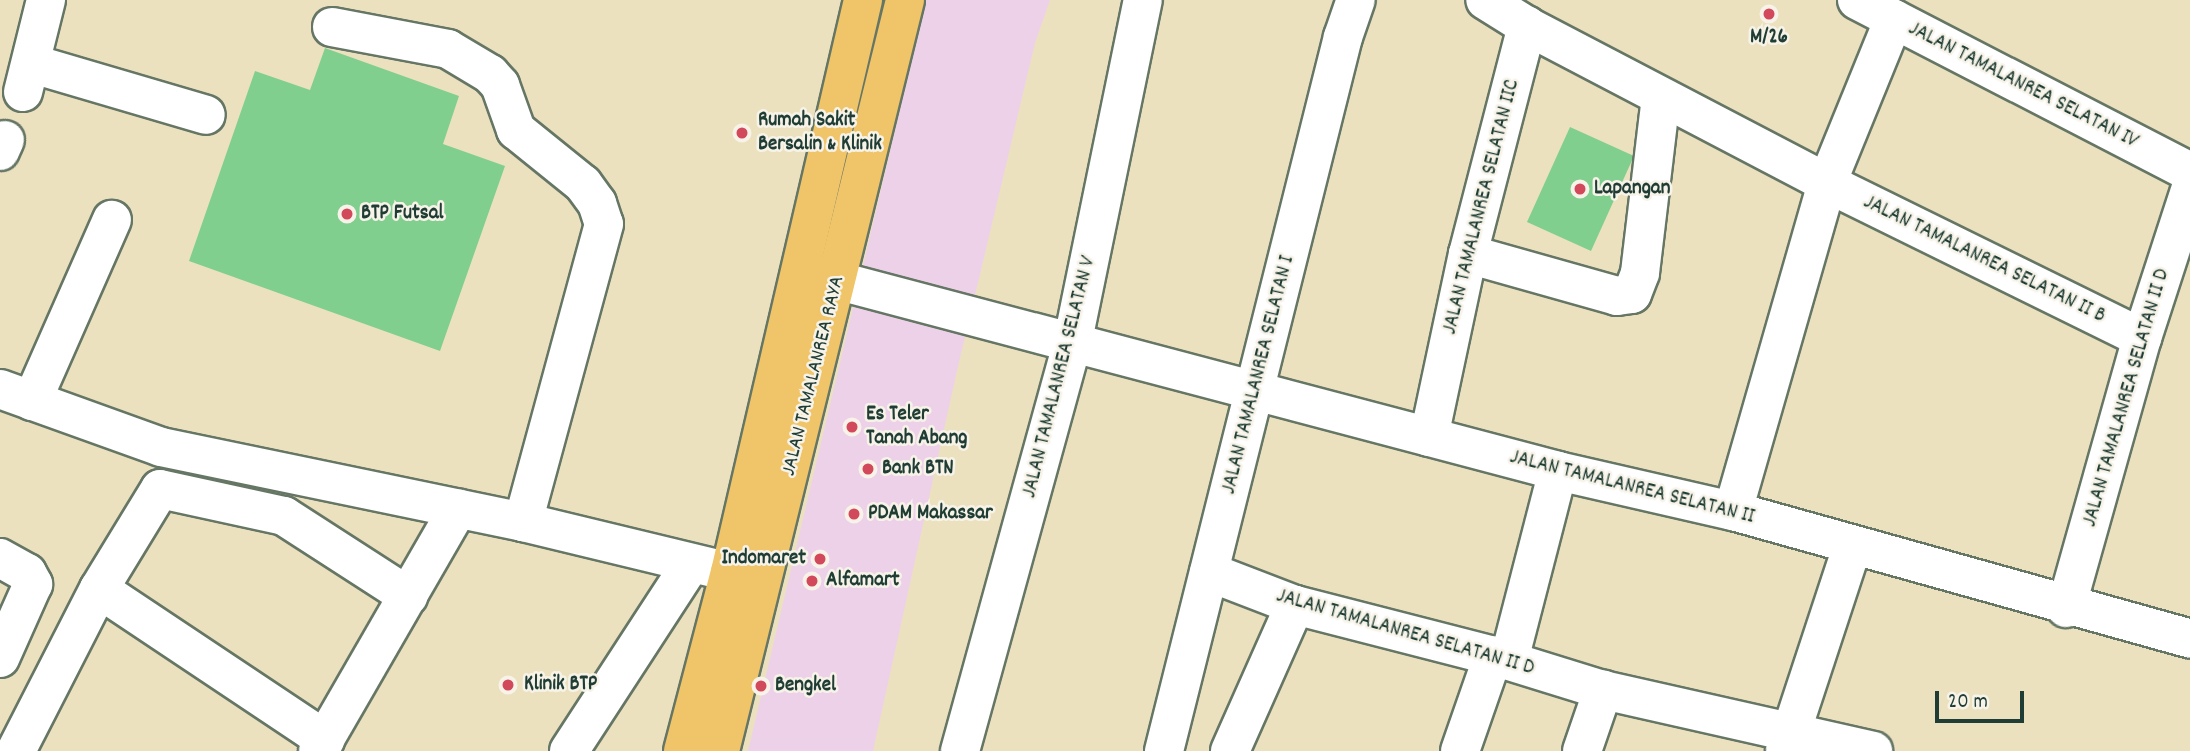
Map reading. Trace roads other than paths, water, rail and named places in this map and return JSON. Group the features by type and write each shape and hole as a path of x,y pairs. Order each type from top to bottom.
{"main road":[{"name":"JALAN TAMALANREA RAYA","path":"720,751 819,276 863,0"},
{"name":"JALAN TAMALANREA RAYA","path":"683,751 730,572 905,0"}],"street":[{"path":"46,0 28,78 206,116"},
{"name":"JALAN TAMALANREA SELATAN V","path":"960,751 1072,345 1143,0"},
{"name":"JALAN TAMALANREA SELATAN I","path":"1164,751 1343,37 1356,0"},
{"path":"1485,0 1527,26"},
{"name":"JALAN TAMALANREA SELATAN IV","path":"1857,0 2190,172"},
{"path":"1733,511 1827,183 1894,19"},
{"name":"JALAN TAMALANREA SELATAN II B","path":"1527,26 1827,183 2142,338"},
{"name":"JALAN TAMALANREA SELATAN IIC","path":"1429,437 1468,254 1527,26"},
{"path":"332,27 448,49 490,74 500,85 516,130 583,184 597,203 604,224 523,522"},
{"path":"1468,254 1617,296 1632,294 1639,279 1661,97"},
{"name":"JALAN TAMALANREA SELATAN II D","path":"2066,608 2142,338 2190,190"},
{"path":"112,220 16,395 161,447 523,522 730,572"},
{"name":"JALAN TAMALANREA SELATAN II","path":"819,276 1072,345 1558,471 1733,511 2066,608 2190,639"},
{"path":"1460,751 1501,658 1558,471"},
{"path":"16,751 99,589 160,489 284,516 408,596"},
{"path":"99,589 322,746 458,509"},
{"path":"1788,743 1852,547"},
{"path":"0,558 27,573 33,584 0,658"},
{"path":"569,751 691,564"},
{"name":"JALAN TAMALANREA SELATAN II D","path":"1209,572 1295,605 1501,658 1788,743 1873,751"},
{"path":"1230,751 1295,605"},
{"path":"1582,751 1603,690"}],"place":[{"name":"M/26","path":"1769,14"},
{"name":"Rumah Sakit Bersalin & Klinik","path":"742,133"},
{"name":"Lapangan","path":"1580,189"},
{"name":"BTP Futsal","path":"347,214"},
{"name":"Es Teler Tanah Abang","path":"852,427"},
{"name":"Bank BTN","path":"868,469"},
{"name":"PDAM Makassar","path":"854,514"},
{"name":"Indomaret","path":"820,559"},
{"name":"Alfamart","path":"812,581"},
{"name":"Klinik BTP","path":"508,685"},
{"name":"Bengkel","path":"761,686"}]}
